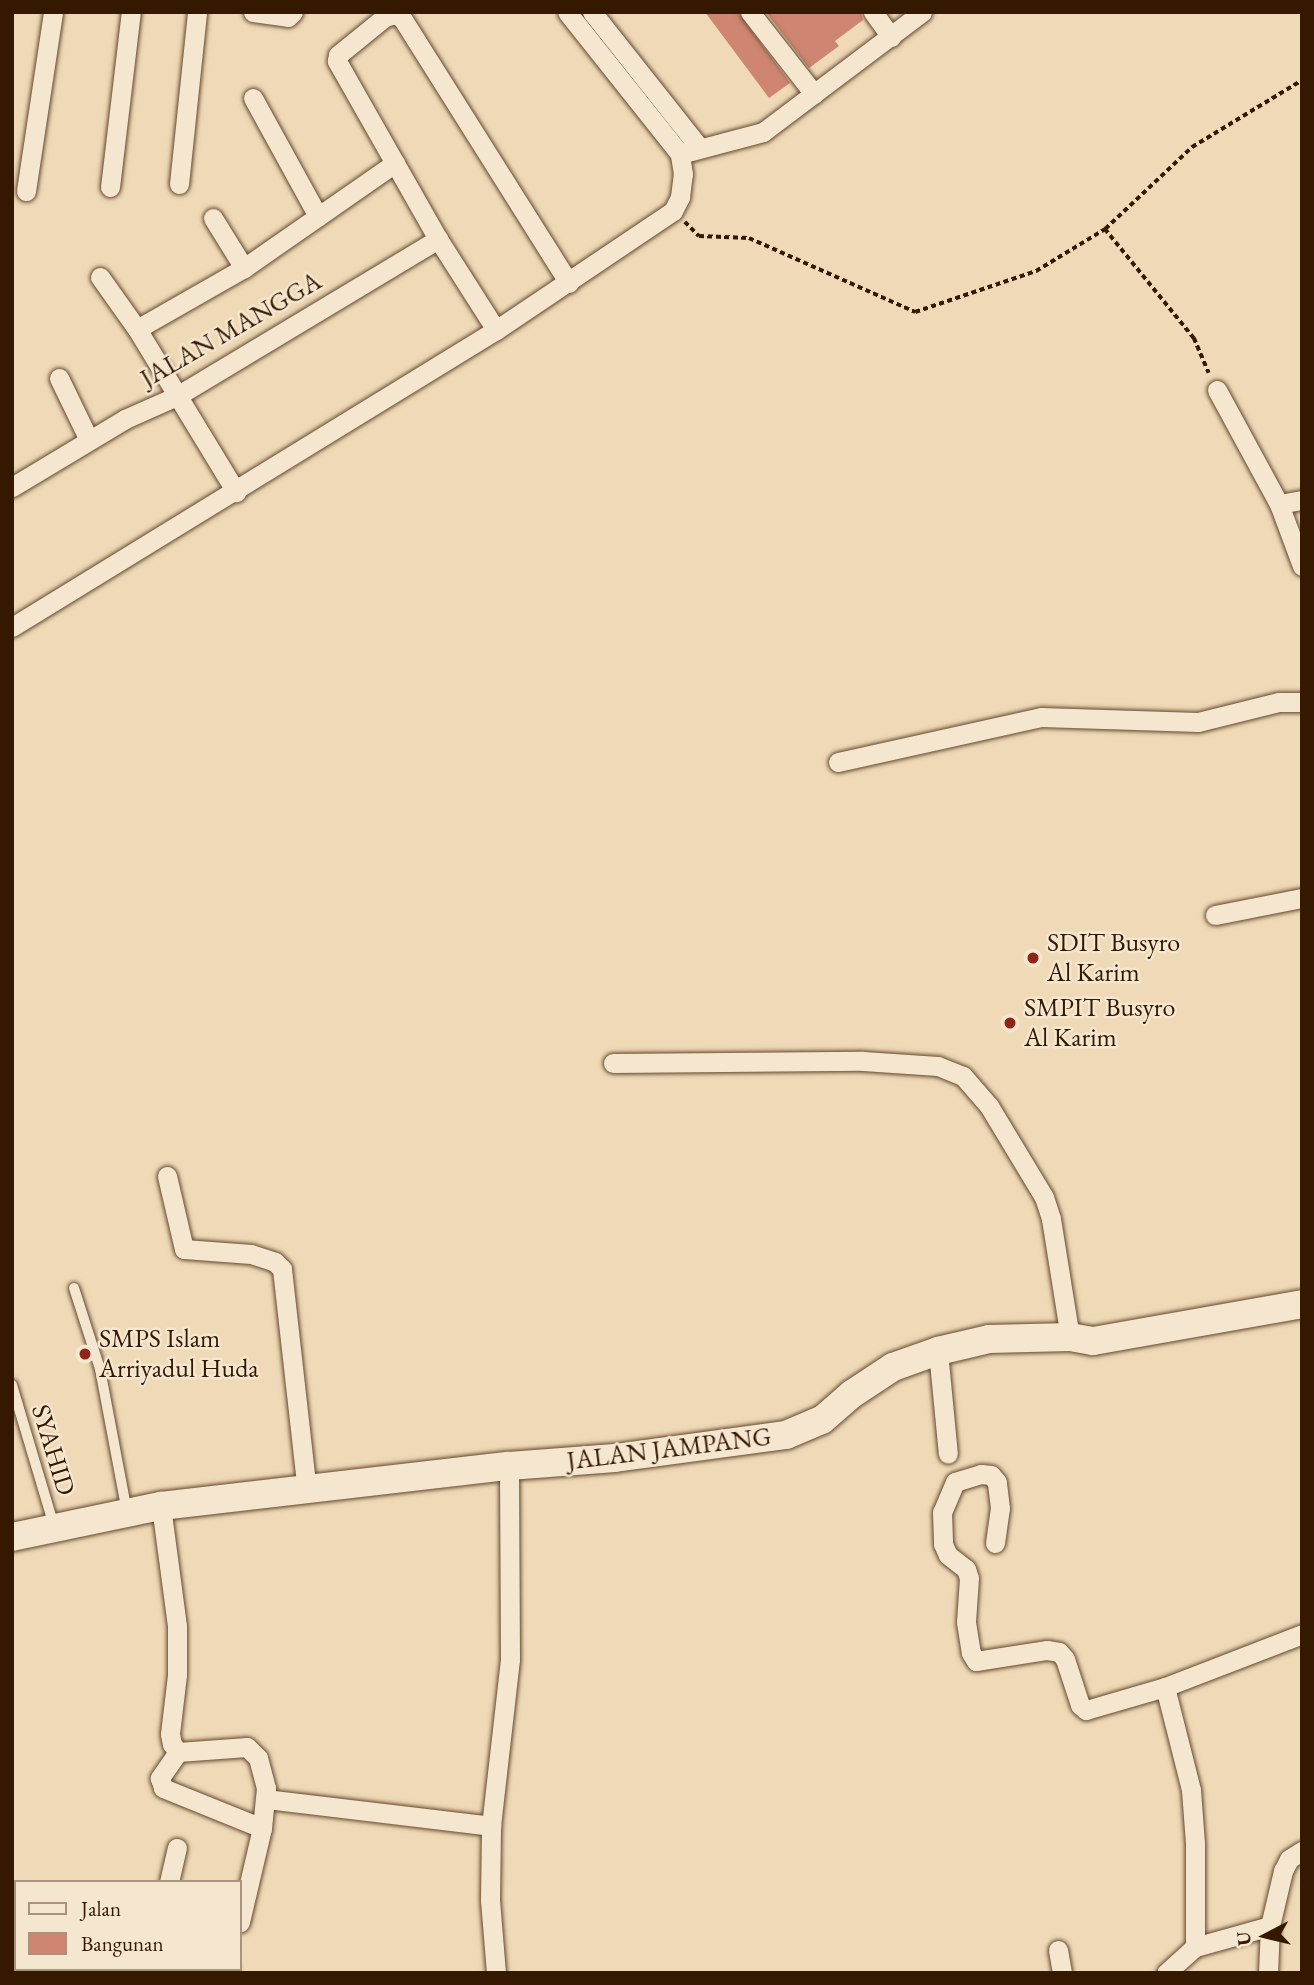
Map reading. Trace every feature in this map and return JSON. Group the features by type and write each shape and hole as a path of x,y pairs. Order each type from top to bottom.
{"street":[{"path":"26,191 53,12"},
{"path":"110,187 131,12"},
{"path":"179,184 197,12"},
{"path":"253,12 288,17 293,12"},
{"path":"12,627 496,330 673,211 680,197 683,174 680,154 567,12"},
{"path":"592,12 699,147"},
{"path":"750,12 814,94"},
{"path":"873,12 891,37"},
{"path":"680,154 763,132 922,12"},
{"path":"496,330 438,239 337,59 369,28 393,14 402,18 569,283"},
{"path":"253,98 318,216"},
{"path":"137,329 244,268 395,163"},
{"path":"213,218 244,268"},
{"name":"JALAN MANGGA","path":"12,487 125,419 177,396 438,239"},
{"path":"100,277 137,329 236,492"},
{"path":"59,378 89,440"},
{"path":"1217,390 1279,504 1302,565"},
{"path":"1279,504 1302,500"},
{"path":"838,762 1041,717 1198,722 1279,702 1302,702"},
{"path":"1215,915 1302,898"},
{"path":"613,1063 863,1061 938,1066 963,1076 989,1106 1044,1198 1051,1219 1070,1337"},
{"path":"167,1176 184,1249 251,1254 275,1262 283,1272 307,1491"},
{"name":"JALAN JAMPANG","path":"12,1537 161,1506 509,1466 642,1455 786,1435 822,1420 852,1394 893,1367 938,1351 989,1339 1070,1337 1093,1341 1302,1304"},
{"path":"938,1351 948,1454"},
{"path":"496,1973 490,1900 491,1826 510,1659 509,1466"},
{"path":"995,1543 1000,1508 997,1482 990,1475 981,1474 955,1482 942,1512 943,1544 948,1555 966,1569 969,1578 966,1622 969,1646 976,1661 1048,1650 1059,1652 1065,1658 1080,1705 1086,1710 1165,1687 1302,1634"},
{"path":"161,1506 177,1626 177,1675 170,1734 178,1752"},
{"path":"1165,1687 1191,1790 1195,1947"},
{"path":"178,1752 247,1747 254,1752 262,1766 266,1799 242,1913"},
{"path":"178,1752 160,1778 163,1788 262,1828"},
{"path":"266,1799 491,1826"},
{"path":"169,1880 177,1848"},
{"path":"1268,1973 1270,1926 1285,1865 1294,1853 1302,1851"},
{"path":"1166,1973 1195,1947 1270,1926"},
{"path":"1058,1950 1062,1973"}],"lane":[{"path":"74,1288 100,1369 127,1512"},
{"name":"SYAHID","path":"12,1385 54,1527"}],"path":[{"path":"699,236 749,239 915,312 1036,271 1105,229 1192,147 1302,80"},
{"path":"1105,229 1194,338 1217,390"}],"building":[{"path":"705,12 738,12 790,83 769,98"},
{"path":"766,12 861,12 863,20 835,41 839,46 809,68"}],"place":[{"name":"SDIT Busyro Al Karim","path":"1033,958"},
{"name":"SMPIT Busyro Al Karim","path":"1010,1023"},
{"name":"SMPS Islam Arriyadul Huda","path":"85,1354"}]}
